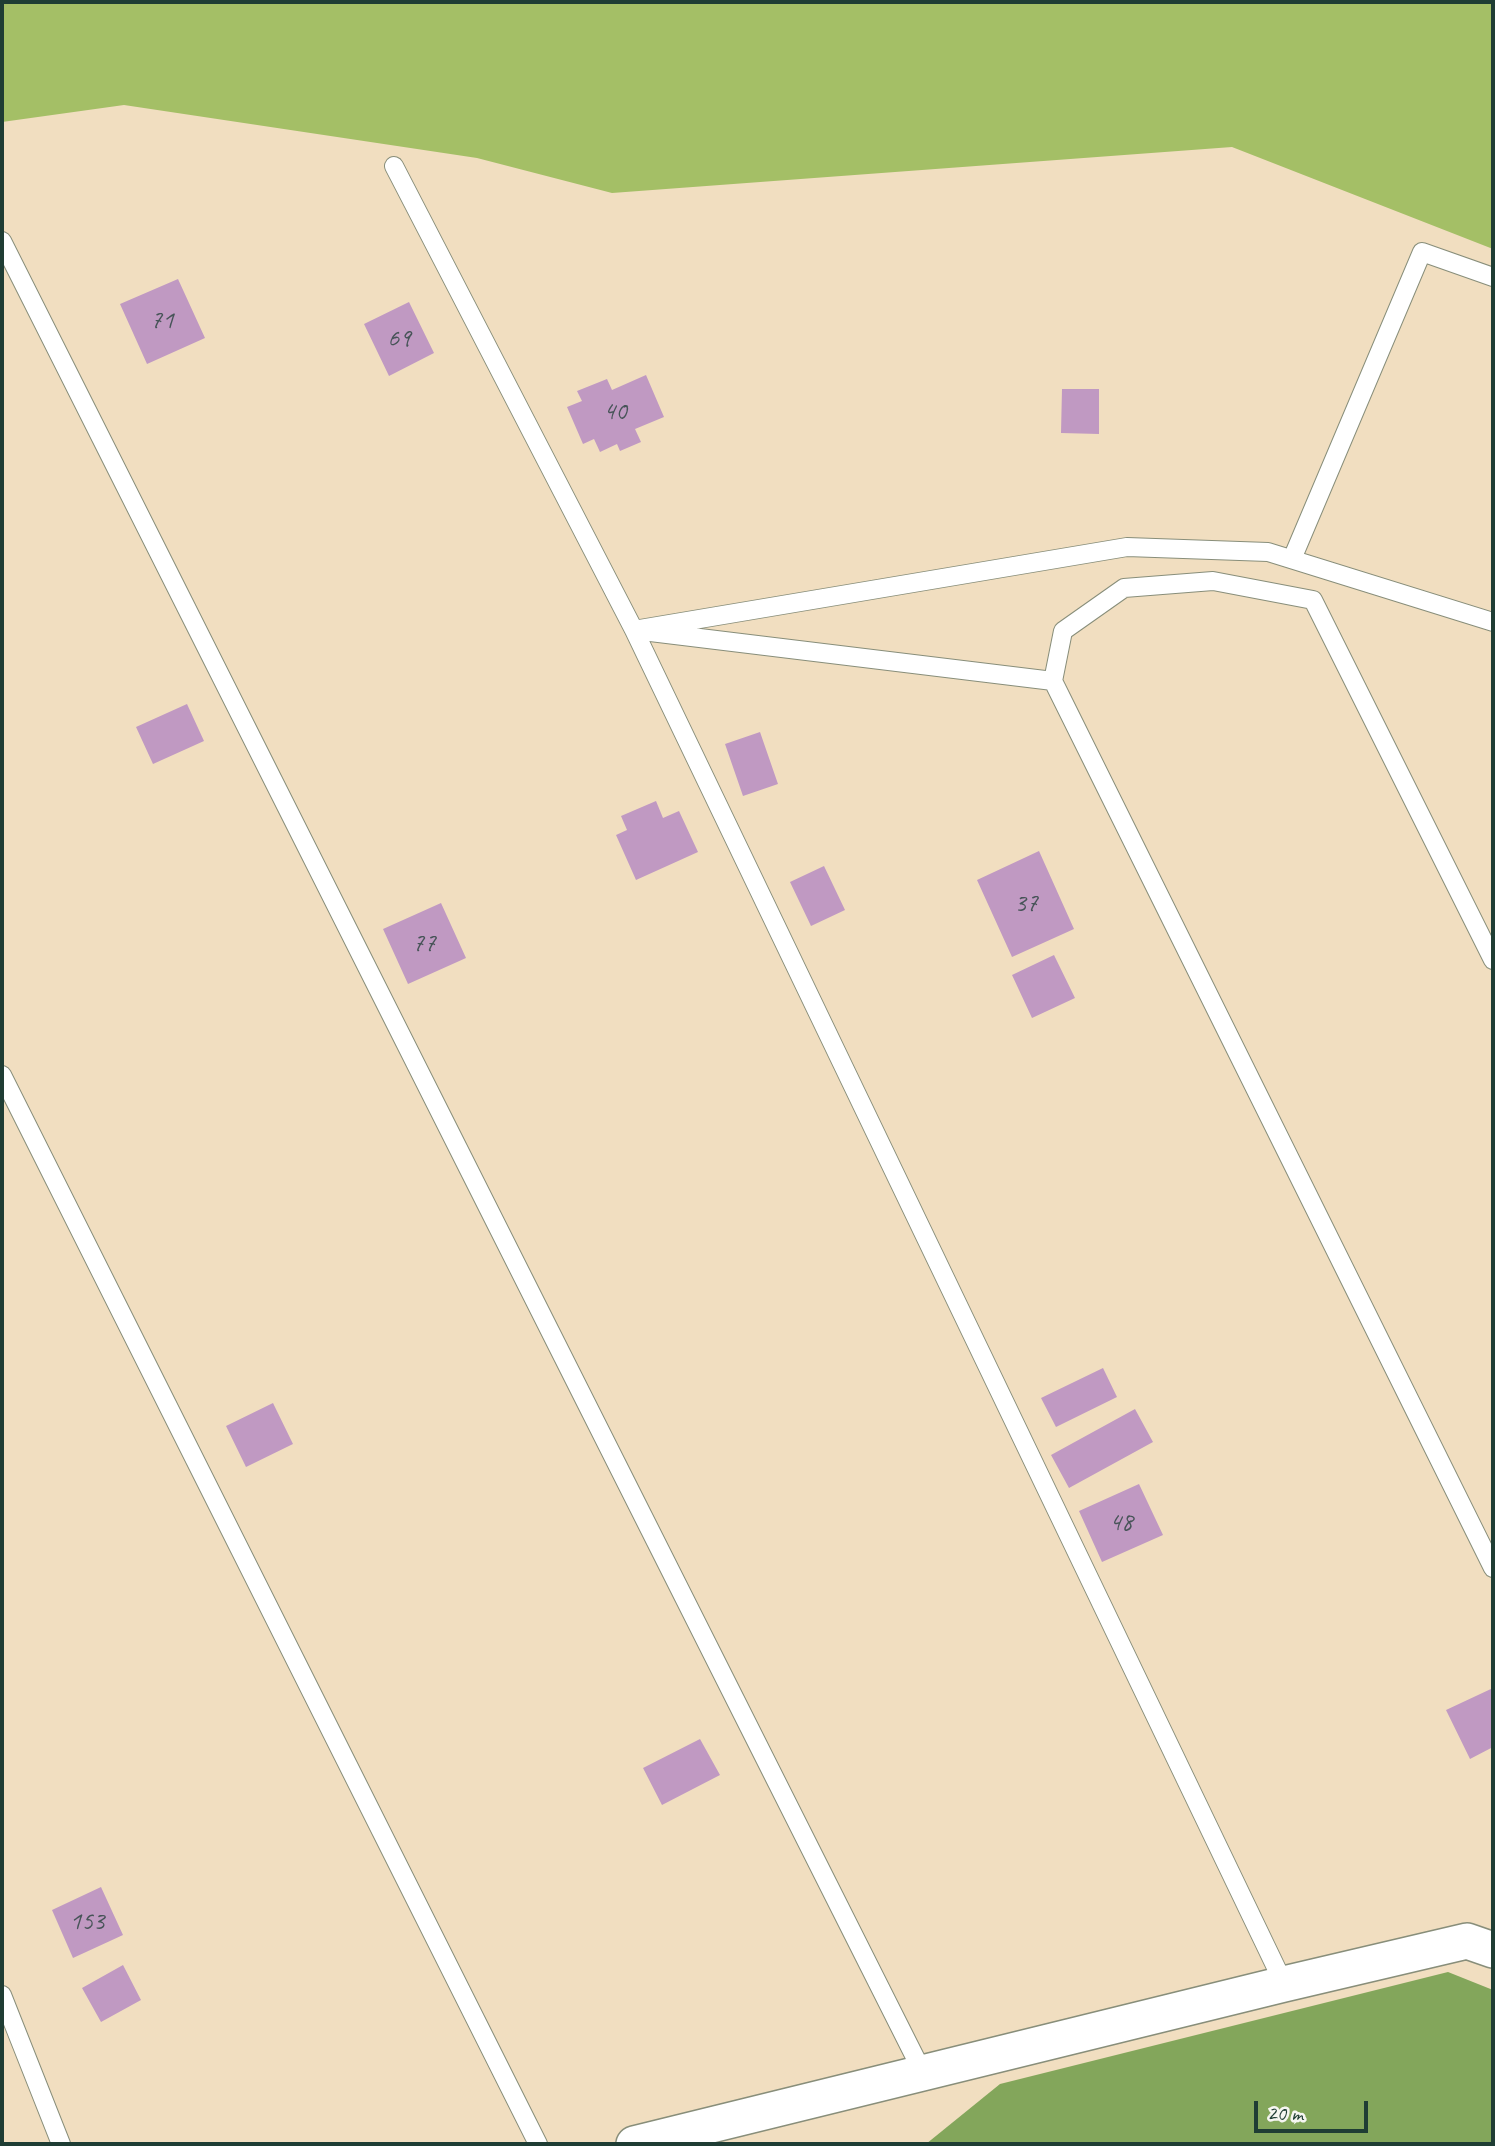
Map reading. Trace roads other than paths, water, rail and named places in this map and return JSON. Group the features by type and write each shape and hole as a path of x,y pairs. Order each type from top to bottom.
{"street":[{"path":"634,2144 1467,1941 1493,1950"}],"lane":[{"path":"394,166 634,630 1284,1984"},
{"path":"2,241 923,2073"},
{"path":"1292,559 1422,252 1493,277"},
{"path":"634,630 1127,547 1268,552 1493,622"},
{"path":"1493,960 1313,600 1213,581 1124,588 1063,631 1053,681 1493,1568"},
{"path":"634,630 1053,681"},
{"path":"2,1074 538,2144"},
{"path":"2,1995 61,2144"}]}
